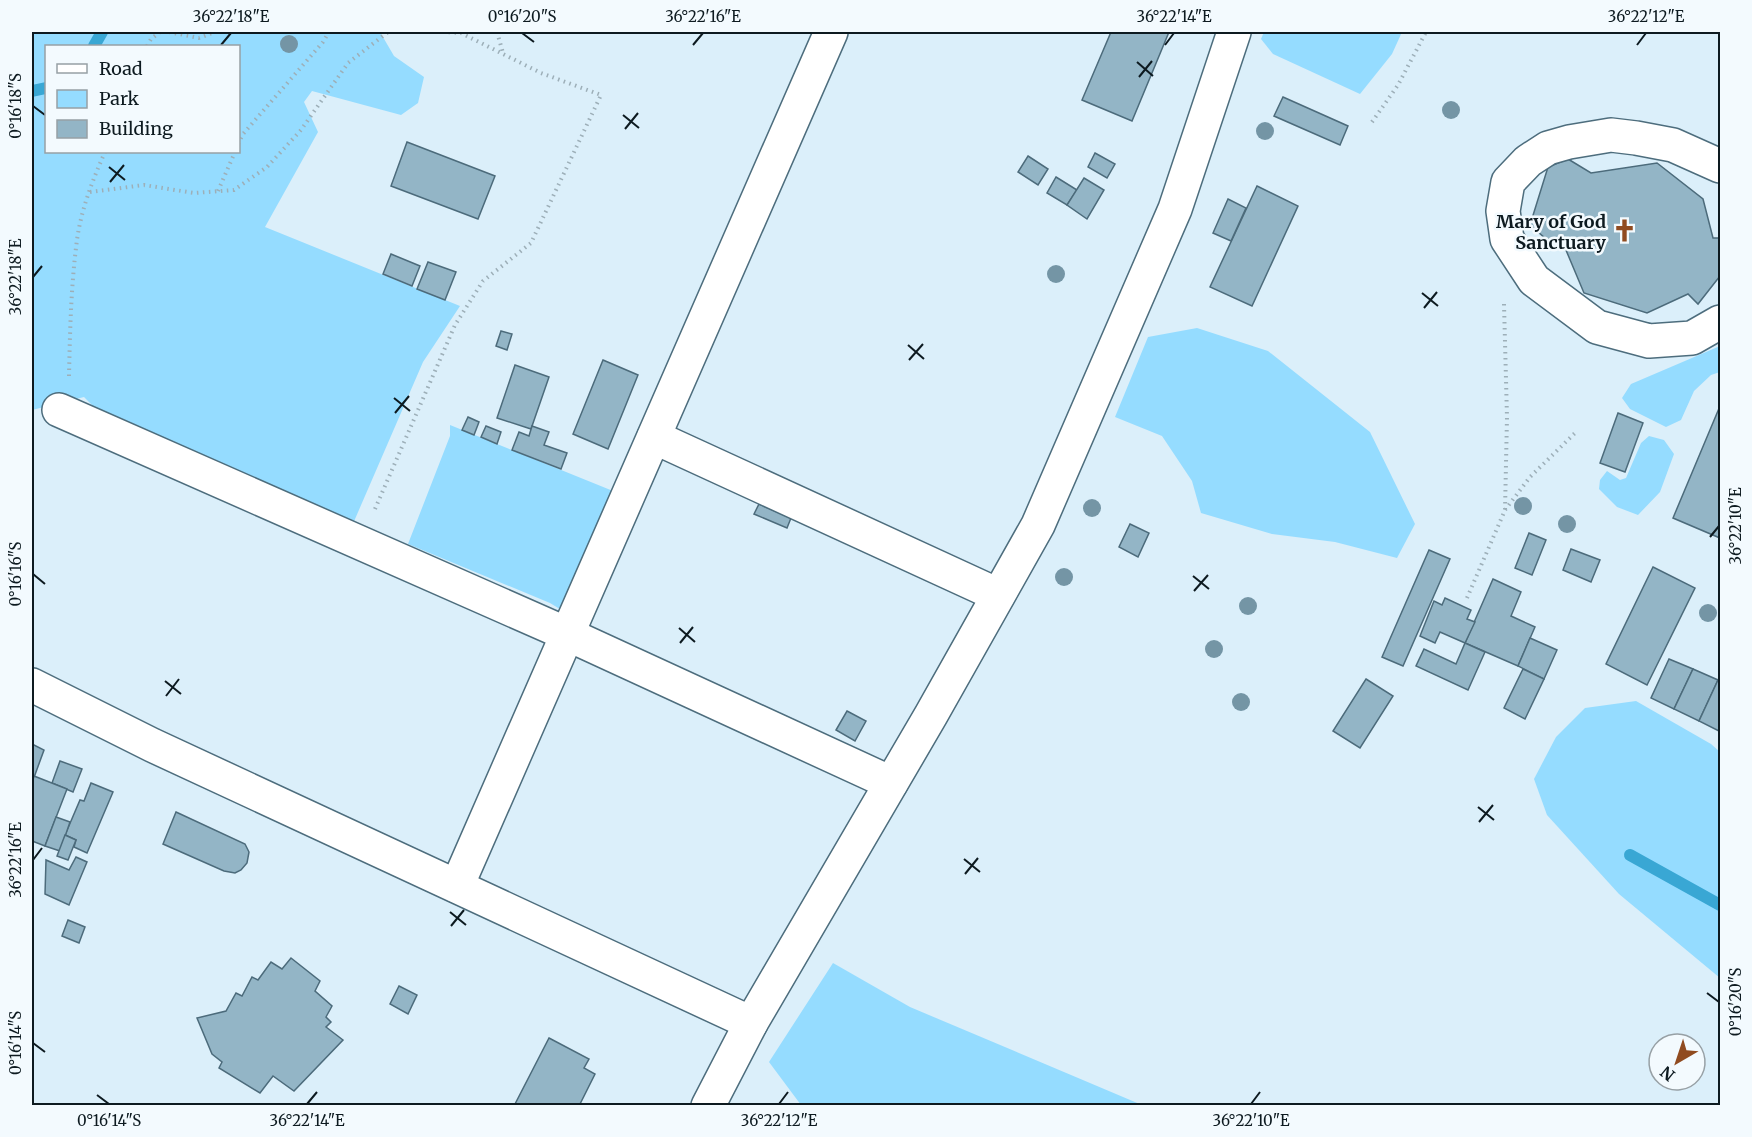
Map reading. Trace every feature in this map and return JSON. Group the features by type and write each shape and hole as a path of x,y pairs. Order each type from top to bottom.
{"street":[{"path":"457,886 831,32"},
{"path":"708,1106 751,1023 1038,525 1175,209 1234,32"},
{"path":"1720,166 1673,146 1636,138 1611,135 1569,142 1548,148 1527,161 1508,182 1503,211 1507,240 1534,280 1598,327 1649,342 1692,338 1720,322"},
{"path":"59,410 567,634 891,783"},
{"path":"654,437 998,595"},
{"path":"32,685 152,745 751,1023"}],"path":[{"path":"148,45 160,32"},
{"path":"169,32 199,38 215,32"},
{"path":"240,140 329,32"},
{"path":"90,192 144,185 194,193 234,190 267,167 301,130 348,63 388,32"},
{"path":"360,543 455,325 483,281 531,243 601,95 541,73 461,33 446,32"},
{"path":"497,32 503,54"},
{"path":"1372,122 1398,85 1426,32"},
{"path":"59,410 69,381 70,312 77,238 90,192 105,153"},
{"path":"218,191 235,153"},
{"path":"1504,298 1507,417 1505,510"},
{"path":"1467,598 1505,510 1530,477 1575,433"}],"green space":[{"path":"32,32 380,32 394,56 424,77 418,103 401,115 312,91 304,102 318,132 265,227 460,306 423,362 352,526 97,410 84,397 32,410"},
{"path":"1264,32 1402,32 1392,54 1360,94 1273,54 1261,39"},
{"path":"1197,328 1268,351 1370,432 1415,524 1397,558 1335,542 1272,534 1201,513 1192,481 1162,436 1115,417 1148,337"},
{"path":"1720,346 1720,372 1711,375 1694,391 1681,420 1666,427 1630,409 1622,398 1631,384"},
{"path":"450,425 618,493 568,614 550,603 408,544 450,436"},
{"path":"1649,436 1664,440 1674,454 1660,492 1638,515 1617,507 1599,489 1600,480 1607,471 1620,480 1626,478 1641,443"},
{"path":"1636,701 1711,744 1720,752 1720,978 1619,894 1547,815 1534,779 1556,737 1585,708"},
{"path":"833,963 910,1007 1142,1105 801,1105 769,1062"}],"building":[{"path":"1111,32 1169,32 1132,121 1082,100"},
{"path":"1283,97 1348,126 1340,145 1274,116"},
{"path":"407,142 495,176 478,219 391,186"},
{"path":"1095,153 1115,164 1107,178 1088,167"},
{"path":"1028,156 1048,169 1038,185 1018,172"},
{"name":"Mary of God Sanctuary","path":"1568,159 1591,173 1657,163 1703,199 1713,238 1720,238 1720,276 1698,304 1688,294 1647,313 1584,293 1563,243 1545,238 1530,225 1548,167"},
{"path":"1056,177 1077,190 1067,205 1047,193"},
{"path":"1084,178 1104,190 1087,219 1067,205"},
{"path":"1257,186 1298,206 1252,306 1210,287"},
{"path":"1228,199 1246,208 1231,241 1213,233"},
{"path":"391,254 420,266 412,286 383,274"},
{"path":"428,262 456,272 445,300 417,289"},
{"path":"501,331 512,334 507,350 496,346"},
{"path":"603,360 638,375 608,449 573,434"},
{"path":"515,365 549,377 531,429 497,418"},
{"path":"1720,406 1720,538 1673,518"},
{"path":"1618,413 1643,423 1625,472 1600,463"},
{"path":"468,417 479,422 474,435 462,430"},
{"path":"486,426 501,432 497,444 481,437"},
{"path":"532,426 549,432 544,445 567,453 561,469 512,450 519,432 529,436"},
{"path":"759,504 791,518 787,528 754,514"},
{"path":"1130,524 1149,533 1138,557 1119,547"},
{"path":"1529,533 1546,540 1532,575 1515,568"},
{"path":"1571,549 1600,560 1591,582 1563,570"},
{"path":"1429,550 1450,559 1403,666 1382,657"},
{"path":"1653,567 1695,588 1647,685 1606,664"},
{"path":"1493,579 1521,592 1511,616 1535,627 1518,666 1465,643"},
{"path":"1445,598 1471,610 1467,619 1475,622 1465,643 1440,632 1435,643 1420,636 1434,601 1442,605"},
{"path":"1530,638 1557,650 1544,679 1518,666"},
{"path":"1465,643 1485,652 1468,690 1416,666 1424,649 1456,664"},
{"path":"1669,659 1693,669 1674,709 1651,698"},
{"path":"1523,669 1544,679 1525,719 1504,708"},
{"path":"1693,669 1718,680 1699,721 1674,709"},
{"path":"1366,679 1393,696 1360,748 1333,731"},
{"path":"1718,680 1720,682 1719,731 1699,721"},
{"path":"847,711 866,721 855,741 836,730"},
{"path":"32,744 44,750 32,783"},
{"path":"60,761 82,769 73,792 52,783"},
{"path":"34,776 67,789 45,846 32,841"},
{"path":"91,783 113,792 87,853 74,847 76,840 65,835 80,800 84,801"},
{"path":"176,812 245,844 249,852 247,863 235,873 224,871 163,844"},
{"path":"56,817 70,822 60,851 45,846"},
{"path":"65,835 76,840 68,860 57,856"},
{"path":"76,857 87,862 69,905 45,894 46,860 69,870"},
{"path":"68,920 85,927 79,943 62,936"},
{"path":"291,958 320,981 315,991 332,1006 326,1017 331,1022 326,1027 343,1040 294,1091 273,1076 260,1093 219,1068 222,1062 212,1054 197,1018 226,1011 236,993 242,996 252,977 258,980 271,962 282,969"},
{"path":"399,986 417,995 408,1014 390,1004"},
{"path":"549,1038 589,1059 584,1068 595,1074 579,1106 514,1106"}],"waterway":[{"path":"95,45 102,32"},
{"path":"32,91 45,88"},
{"path":"1630,855 1720,905"}],"place":[{"name":"Mary of God Sanctuary","path":"1624,231"}]}
